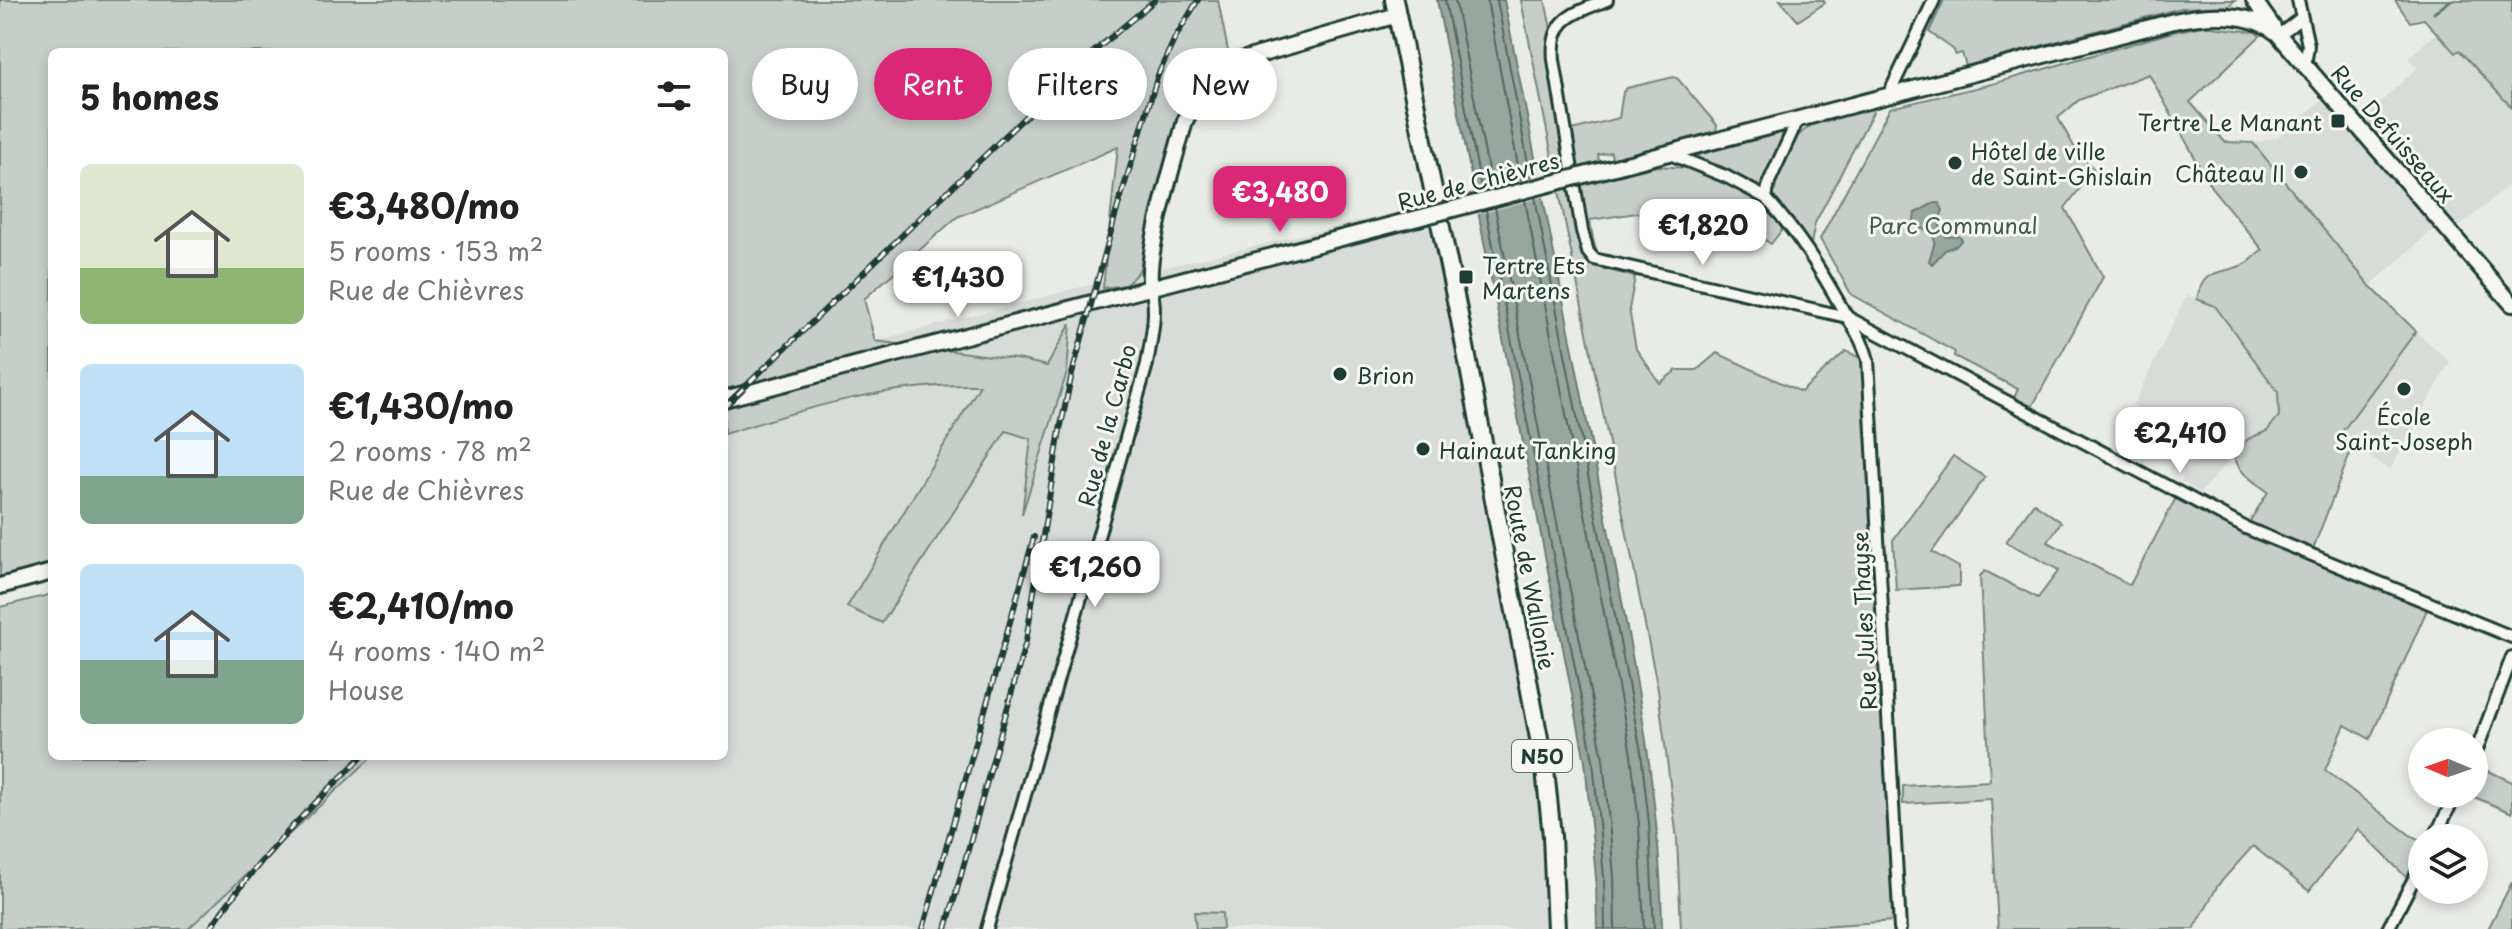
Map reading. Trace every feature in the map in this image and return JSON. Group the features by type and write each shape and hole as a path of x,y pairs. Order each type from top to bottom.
{"main road":[{"path":"2245,19 2247,0"},
{"path":"2254,0 2278,34"},
{"name":"Rue de la Carbo","path":"1151,288 1148,279 1152,251 1182,135 1194,102 1206,85 1219,72 1238,61 1396,8"},
{"name":"Route de Wallonie","path":"1396,8 1459,315 1545,770 1552,836 1556,929"},
{"name":"Rue de Chièvres","path":"728,398 2184,19 2245,19"},
{"name":"Rue Defuisseaux","path":"2245,19 2261,23 2278,34 2512,304"},
{"path":"0,586 48,573"}],"street":[{"path":"1607,0 1574,14 1563,23 1553,39 1582,231 1588,252 1594,259 1847,317 2246,528 2512,637"},
{"path":"1888,96 1934,0"},
{"path":"2298,0 2308,45 2305,66"},
{"path":"2278,34 2301,18"},
{"path":"1668,153 1727,177 1766,198 1769,182 1798,119"},
{"name":"Rue Jules Thayse","path":"1766,198 1811,253 1864,344 1868,360 1900,929"},
{"name":"Rue de la Carbo","path":"987,929 1147,364 1153,322 1151,288"},
{"path":"2485,728 2512,657"},
{"path":"2388,929 2408,889"},
{"path":"2378,929 2399,906"}],"shaded area":[{"path":"2436,33 2454,53 2458,50 2512,108 2512,182 2455,231 2358,117 2374,104 2376,106 2417,68 2408,58"},
{"path":"2323,99 2435,228 2370,286 2253,143 2278,137"},
{"path":"1415,208 1421,228 1430,226 1534,755 1543,825 1548,929 188,929 369,760 728,760 728,423 864,300 875,341 1081,287"},
{"path":"2187,295 2215,306 2278,392 2280,416 2267,431 2248,439 2200,493 2181,481 2192,461 2191,449 2133,405"},
{"name":"École Saint-Joseph","path":"2416,331 2450,362 2390,470 2339,436"}],"green space":[{"path":"0,0 1218,0 1227,48 1163,48 1163,120 1179,120 1172,137 1139,271 1126,285 1103,288 1118,147 957,217 864,299 875,341 1047,366 1071,323 1067,372 1022,514 1031,439 1006,431 882,623 847,607 980,385 946,385 881,393 818,406 728,433 728,48 48,48 48,567 0,579"},
{"path":"1521,0 1545,0 1572,130 1619,118 1623,92 1627,88 1674,77 1717,125 1716,131 1612,159 1611,152 1598,155 1602,180 1656,166 1688,168 1741,188 1784,227 1771,244 1739,224 1663,209 1590,220 1601,268 1635,277 1629,309 1636,349 1660,383 1677,370 1697,370 1717,353 1801,392 1846,351 1862,359 1894,921 1776,929 1681,929 1677,839 1658,690"},
{"path":"1780,0 1823,0 1825,3 1798,21"},
{"path":"1944,0 2235,0 2229,6 2181,8 1966,66 1962,53 1955,55 1954,50 1929,32"},
{"path":"2395,0 2512,0 2512,108 2459,50 2455,53 2424,19 2410,22"},
{"name":"Parc Communal","path":"2202,26 2255,32 2260,36 2190,102 2225,142 2253,143 2370,286 2416,331 2339,436 2353,446 2313,549 2248,524 2268,492 2242,471 2234,454 2248,439 2267,431 2279,416 2278,392 2215,306 2197,299 2200,288 2209,276 2247,263 2263,250 2211,187 2149,74 2079,100 2058,118 2077,152 2094,169 2081,177 2084,183 2065,208 2103,277 2032,407 2014,398 2018,389 1954,356 1955,352 1851,294 1820,239 1890,108 1992,84"},
{"path":"1875,108 1815,223 1811,244 1774,197 1776,179 1782,165 1797,137 1814,124"},
{"path":"1780,132 1783,136 1761,187 1721,166 1701,160 1698,154"},
{"path":"1953,456 1985,477 1932,552 1959,567 1959,586 1896,590 1893,540"},
{"path":"2177,496 2429,605 2370,739 2345,725 2325,770 2408,833 2407,878 2358,829 2309,891 2253,846 2218,885 2194,929 1998,929 1991,799 1903,804 1903,786 1990,781 1980,576 1985,571 2038,598 2059,570 2006,542 2034,503 2061,522 2048,542 2130,585"},
{"path":"48,595 48,760 369,760 188,929 0,929 0,607"},
{"path":"2488,771 2512,782 2512,813 2488,803"},
{"path":"2512,882 2512,929 2488,929"},
{"path":"1194,912 1222,913 1223,929 1196,929"}],"water":[{"path":"1437,0 1504,0 1632,655 1656,819 1662,929 1597,929 1596,877 1585,761"},
{"path":"1939,203 1943,210 1939,222 1941,232 1947,237 1959,236 1962,240 1945,250 1932,264 1929,261 1934,243 1931,231 1913,227 1915,213"}],"pier":[{"path":"1542,174 1547,196 1474,215 1470,193"}],"waterway":[{"path":"2434,13 2451,0"}],"railway":[{"path":"728,403 1085,59 1155,0"},
{"path":"946,929 1026,641 1071,378 1158,75 1175,38 1198,0"},
{"path":"923,929 1034,537"},
{"path":"210,929 263,860 359,760"}],"place":[{"name":"Tertre Le Manant","path":"2338,121"},
{"name":"Hôtel de ville de Saint-Ghislain","path":"1955,163"},
{"name":"Château II","path":"2301,172"},
{"name":"Tertre Ets Martens","path":"1466,277"},
{"name":"Brion","path":"1340,374"},
{"name":"École Saint-Joseph","path":"2404,389"},
{"name":"Hainaut Tanking","path":"1423,449"}]}
